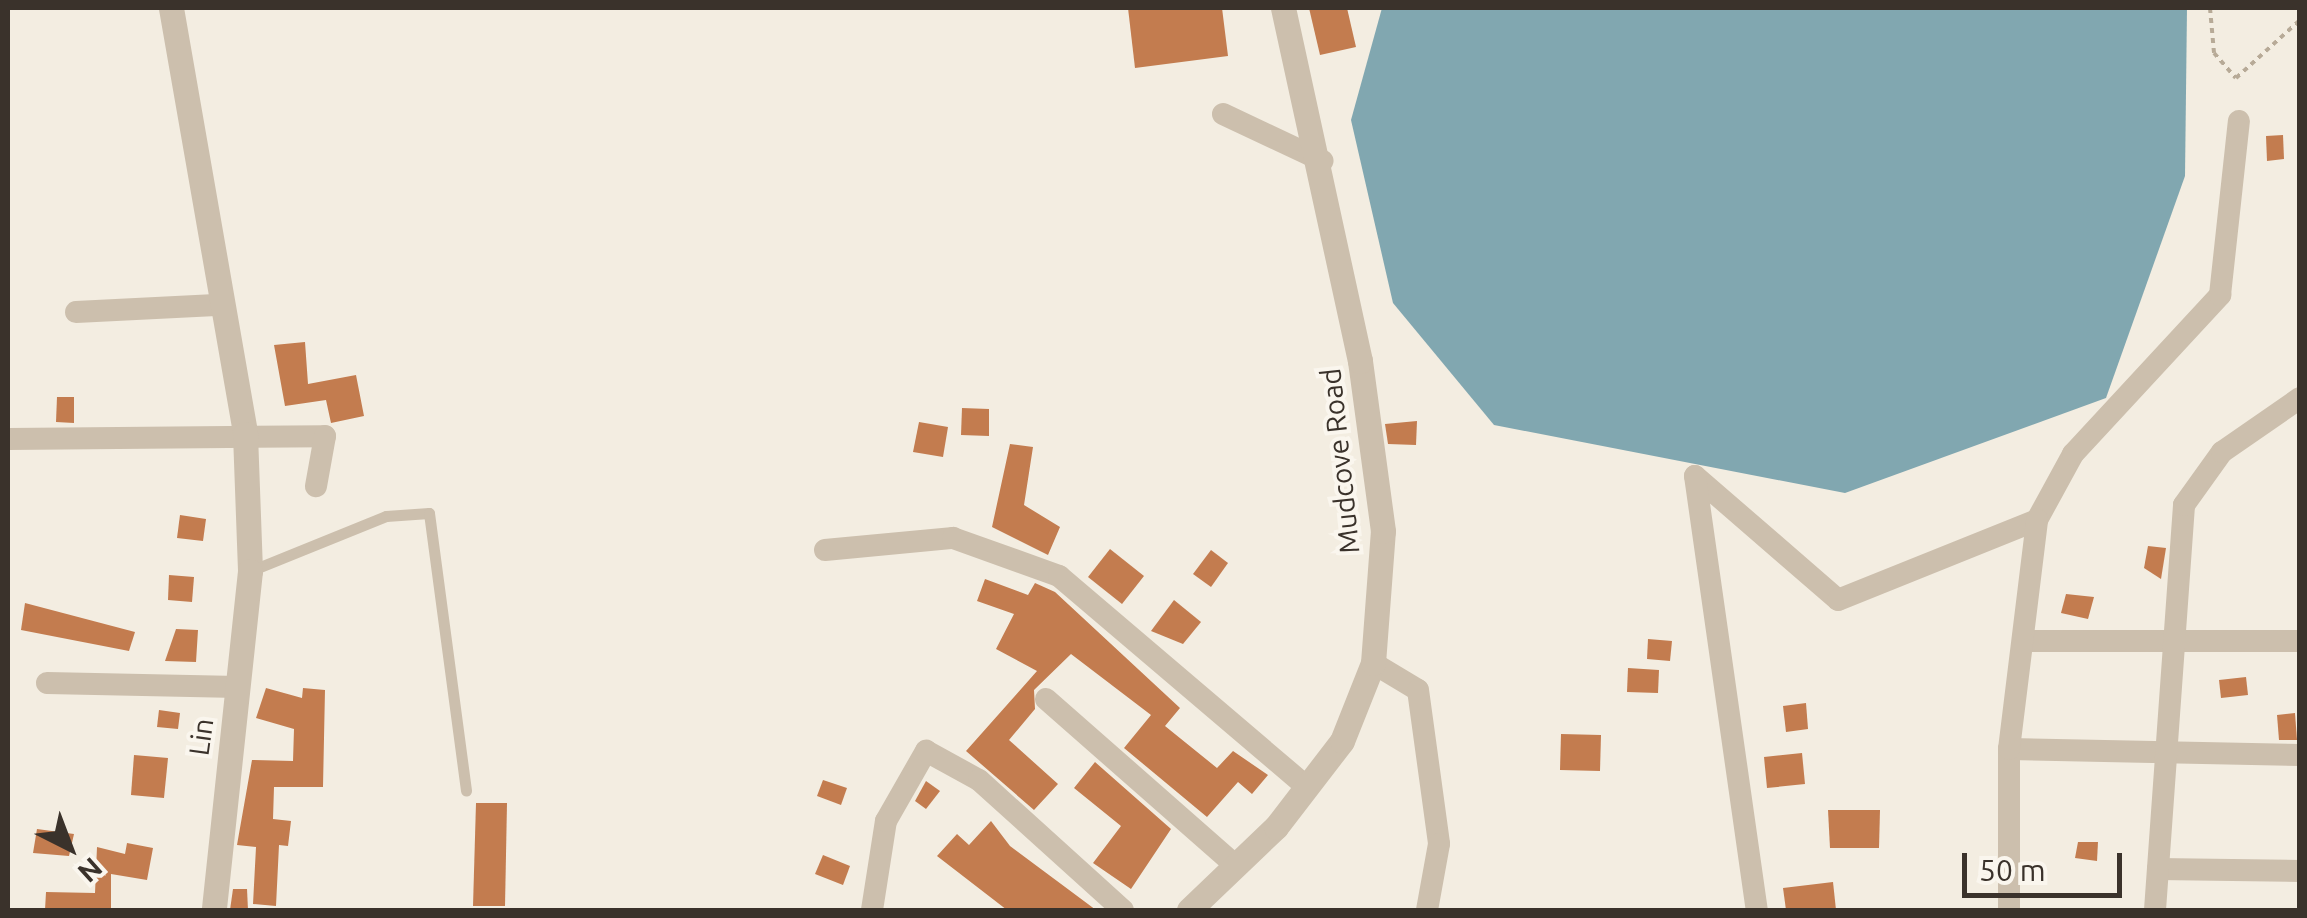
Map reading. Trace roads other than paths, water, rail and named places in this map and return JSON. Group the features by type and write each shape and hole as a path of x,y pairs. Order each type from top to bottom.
{"street":[{"name":"Lin","path":"171,8 216,306 245,434 250,571 214,910"},
{"name":"Mudcove Road","path":"1190,910 1236,866 1307,787 1342,741 1373,663 1383,531 1323,161 1283,8"},
{"path":"1223,114 1323,161"},
{"path":"2009,910 2009,749 2026,641 2037,520 2074,454 2220,296 2239,121"},
{"path":"76,312 216,306"},
{"path":"2155,910 2184,505 2222,452 2300,398"},
{"path":"8,439 325,436 316,486"},
{"path":"1757,910 1695,476 1838,600 2037,520"},
{"path":"825,550 953,538 1059,576 1307,787"},
{"path":"2026,641 2300,641"},
{"path":"1373,663 1418,690 1439,844 1428,910"},
{"path":"47,683 238,686"},
{"path":"1046,699 1236,866"},
{"path":"2009,749 2300,754"},
{"path":"872,910 886,820 926,751 979,780 1124,910"},
{"path":"2158,869 2300,871"}],"lane":[{"path":"250,571 386,516 429,513 466,791"}],"water":[{"path":"1382,8 2187,8 2185,176 2106,398 1845,493 1494,425 1393,303 1351,120"}]}
